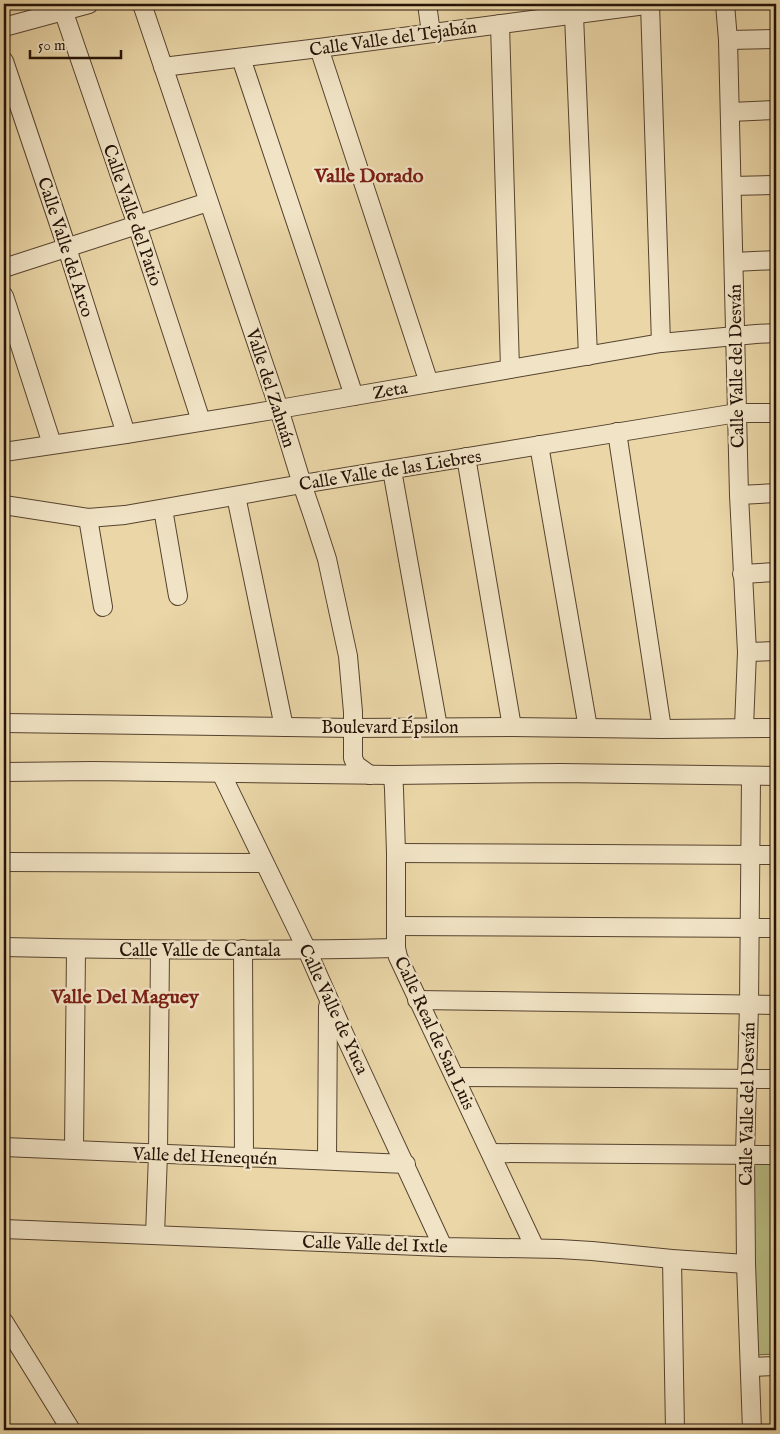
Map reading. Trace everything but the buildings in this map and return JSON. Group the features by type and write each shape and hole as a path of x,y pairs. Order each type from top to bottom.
{"street":[{"path":"4,27 89,4"},
{"name":"Valle del Zahuán","path":"142,4 279,409 327,559 348,656 353,712 353,758 356,765 370,775"},
{"path":"427,4 431,33"},
{"path":"651,4 661,343"},
{"name":"Calle Valle del Tejabán","path":"163,67 651,4"},
{"name":"Calle Valle del Desván","path":"725,4 728,40 739,495 746,652 744,728"},
{"name":"Calle Valle del Patio","path":"63,10 137,225 201,421"},
{"path":"574,15 588,356"},
{"path":"500,24 510,370"},
{"path":"728,40 776,39"},
{"path":"319,48 429,383"},
{"path":"240,58 354,396"},
{"name":"Calle Valle del Arco","path":"4,61 126,434"},
{"path":"730,112 776,110"},
{"path":"732,186 776,185"},
{"path":"4,268 208,202"},
{"path":"734,262 776,260"},
{"path":"4,296 52,444"},
{"name":"Zeta","path":"4,452 279,409 661,343 776,333"},
{"name":"Calle Valle de las Liebres","path":"4,505 88,518 125,515 737,413 776,412"},
{"path":"618,432 662,729"},
{"path":"540,445 588,728"},
{"path":"466,457 512,726"},
{"path":"392,470 438,727"},
{"path":"739,495 776,494"},
{"path":"236,496 284,727"},
{"path":"163,509 178,596"},
{"path":"88,518 103,607"},
{"path":"742,574 776,572"},
{"path":"746,652 776,651"},
{"name":"Boulevard Épsilon","path":"4,724 353,728 512,726 662,729 744,728 772,731"},
{"path":"4,772 93,771 370,775 560,773 762,776 776,768"},
{"name":"Calle Valle de Yuca","path":"222,773 307,950 443,1246"},
{"name":"Calle Real de San Luis","path":"392,775 396,853 396,948 398,957 535,1248"},
{"name":"Calle Valle del Desván","path":"752,1430 746,1264 745,1155 750,855 762,776"},
{"path":"396,853 776,855"},
{"path":"4,862 264,863"},
{"path":"397,926 776,928"},
{"name":"Calle Valle de Cantala","path":"4,948 160,951 396,948"},
{"path":"74,1150 76,949"},
{"path":"243,949 244,1157"},
{"path":"155,1235 158,1154 160,951"},
{"path":"327,1160 328,998"},
{"path":"417,1000 776,1005"},
{"path":"455,1077 776,1079"},
{"name":"Valle del Henequén","path":"4,1147 406,1164"},
{"path":"491,1153 776,1155"},
{"name":"Calle Valle del Ixtle","path":"4,1229 535,1248 746,1264"},
{"path":"672,1259 675,1430"},
{"path":"4,1322 71,1430"},
{"path":"750,1367 776,1366"}],"green space":[{"path":"753,1159 776,1160 776,1354 754,1355"}],"district":[{"name":"Valle Dorado","path":"369,175"},
{"name":"Valle Del Maguey","path":"125,996"}]}
